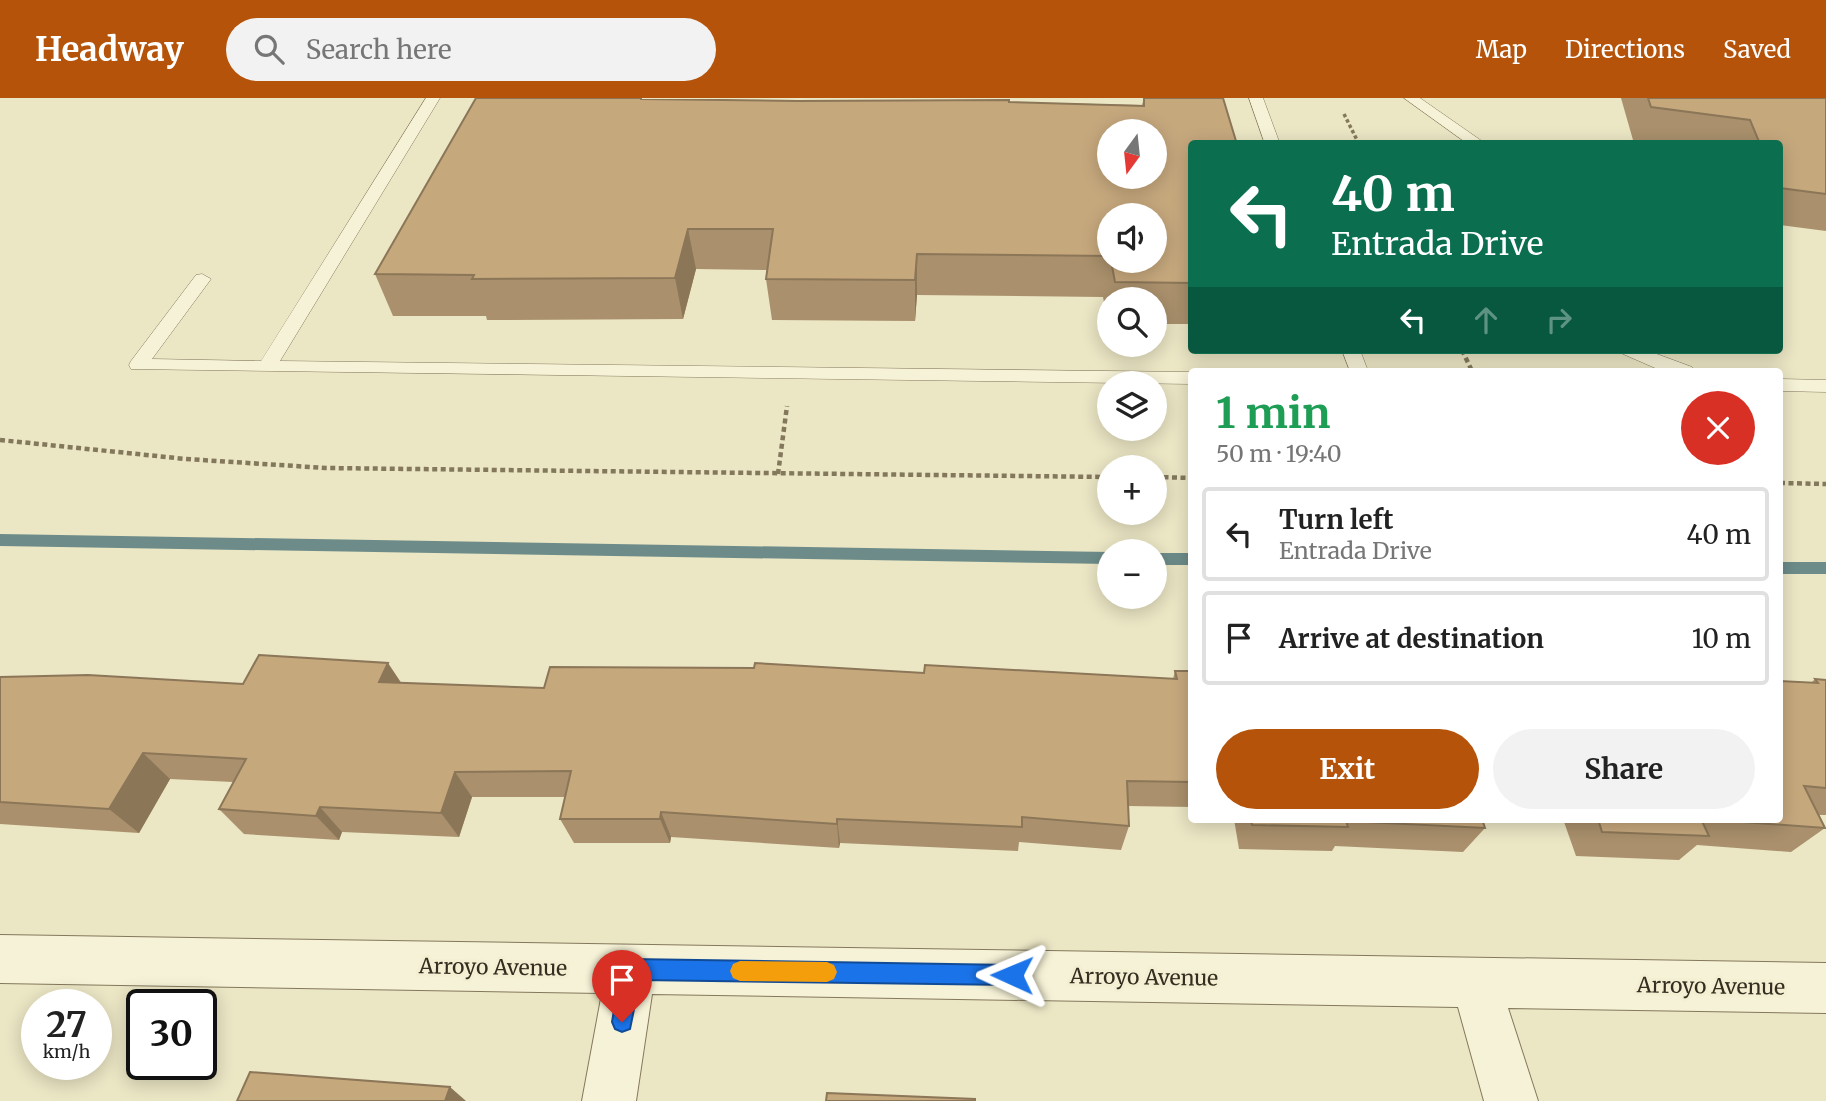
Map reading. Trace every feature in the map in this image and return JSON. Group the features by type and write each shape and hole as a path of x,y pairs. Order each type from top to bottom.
{"street":[{"name":"Arroyo Avenue","path":"0,959 1826,988"},
{"path":"609,1101 631,969"},
{"path":"1475,981 1511,1101"}],"lane":[{"path":"267,366 433,98"},
{"path":"1256,98 1272,140"},
{"path":"1411,98 1473,140"},
{"path":"202,279 138,365 1188,378"},
{"path":"1639,354 1672,368"},
{"path":"1783,385 1826,386"}],"path":[{"path":"1344,114 1357,140"},
{"path":"778,474 792,372"},
{"path":"0,440 186,459 326,468 1097,477"},
{"path":"1167,477 1188,478"},
{"path":"1783,483 1826,484"}],"building":[{"path":"476,98 1009,100 1144,106 1144,98 1223,98 1236,140 1188,140 1188,283 1115,282 1113,273 1167,273 1167,203 1097,203 1097,256 917,254 915,280 766,279 773,229 688,229 675,278 472,279 474,275 375,274"},
{"path":"1648,98 1826,98 1826,194 1783,188 1783,140 1758,140 1750,120 1651,107"},
{"path":"259,655 388,663 379,682 544,688 550,667 754,668 755,663 924,673 925,665 1177,679 1175,671 1188,671 1188,782 1127,781 1129,826 1022,817 1022,827 837,819 837,824 661,812 660,819 560,819 571,771 455,772 441,813 320,807 316,816 219,809 246,759 143,753 109,809 0,802 0,677 88,675 243,684"},
{"path":"1815,679 1826,680 1826,788 1804,786 1825,828 1756,823 1783,823 1783,681 1818,683"},
{"path":"1347,823 1348,827 1252,825"},
{"path":"1386,823 1483,823 1485,828"},
{"path":"1599,823 1703,823 1709,836 1602,832"},
{"path":"250,1072 450,1087 445,1101 237,1101"},
{"path":"827,1093 975,1099 975,1101 826,1101"}],"waterway":[{"path":"0,540 1097,558"},
{"path":"1167,559 1188,559"},
{"path":"1783,568 1826,568"}],"slow traffic":[{"path":"740,971 827,972"}],"route":[{"path":"622,1022 631,969 1012,975"}]}
